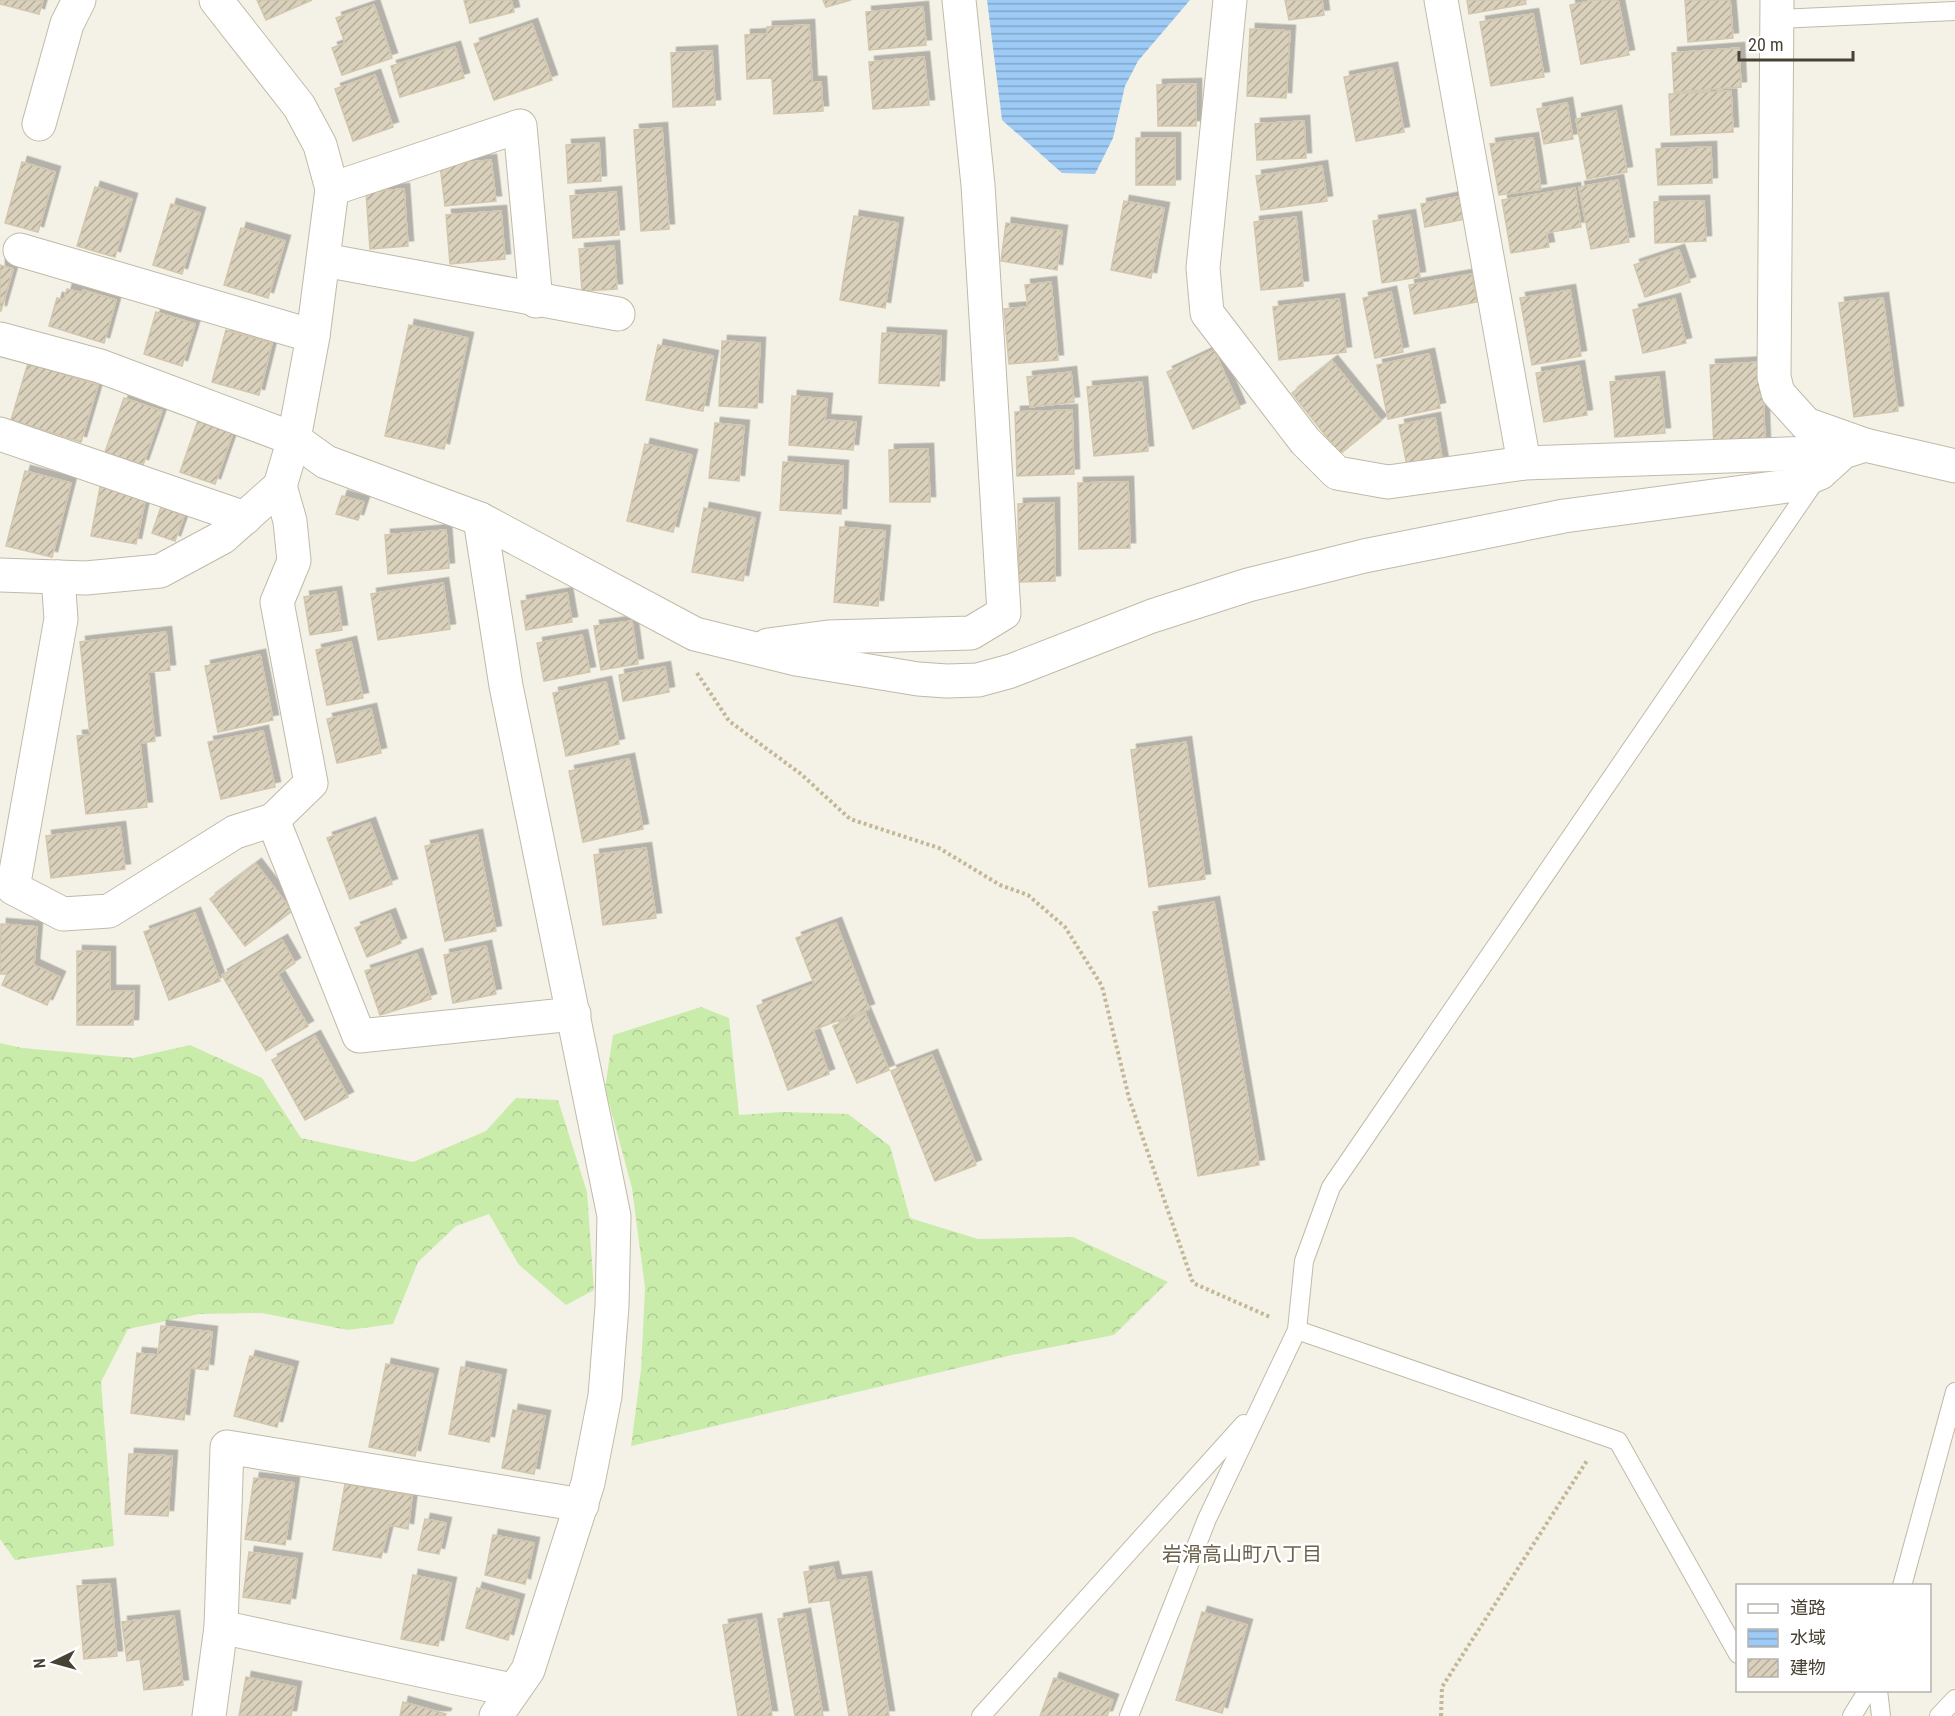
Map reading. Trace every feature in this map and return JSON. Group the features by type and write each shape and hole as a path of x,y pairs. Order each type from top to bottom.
{"street":[{"path":"39,124 67,24 79,0"},
{"path":"0,575 58,577 160,571 223,537 280,486 294,439 313,336 332,189 320,145 299,106 216,0"},
{"path":"745,649 828,637 971,633 1004,613 978,185 966,41 959,0"},
{"path":"1230,0 1203,268 1207,313 1305,441 1338,473 1388,482 1524,463 1854,448 1955,466"},
{"path":"1441,0 1524,463"},
{"path":"1777,10 1774,376 1778,393 1806,424 1854,448"},
{"path":"332,189 520,126 536,301"},
{"path":"21,250 313,336"},
{"path":"324,260 536,301 618,314"},
{"path":"0,339 100,366 294,439 326,462 480,519 695,634 745,649 918,679 978,680 1011,671 1162,612 1248,585 1364,556 1563,516 1788,486 1820,474 1854,448"},
{"path":"0,434 245,518"},
{"path":"58,577 61,620 13,888 63,914 110,911 235,832 273,820 311,783 277,602 294,561 290,521 280,486"},
{"path":"221,1627 504,1703 528,1670 582,1505 605,1396 612,1306 614,1216 506,686 480,519"},
{"path":"273,820 358,1036 574,1014"},
{"path":"209,1716 221,1627 227,1447 582,1505"}],"lane":[{"path":"1777,10 1955,11"},
{"path":"1129,1716 1185,1569 1257,1409 1298,1330 1304,1261 1331,1187 1820,474"},
{"path":"1298,1330 1618,1441 1736,1652"},
{"path":"1903,1584 1955,1392"},
{"path":"981,1716 1257,1409"},
{"path":"1852,1716 1867,1692"},
{"path":"1878,1692 1881,1716"},
{"path":"1942,1715 1955,1699"}],"path":[{"path":"692,664 729,721 801,774 850,819 939,848 1000,885 1028,895 1065,927 1102,986 1129,1098 1193,1283 1298,1330"},
{"path":"1441,1716 1442,1687 1588,1460 1583,1429"}],"green space":[{"path":"701,1007 729,1018 739,1115 782,1112 848,1114 890,1146 910,1218 978,1239 1073,1237 1168,1282 1114,1335 1012,1355 631,1446 641,1370 645,1288 632,1188 605,1088 613,1035"},
{"path":"0,1043 22,1048 133,1058 190,1045 262,1078 301,1138 413,1162 486,1131 516,1098 558,1100 587,1192 594,1290 566,1305 519,1265 489,1214 456,1226 418,1262 393,1324 348,1330 262,1313 199,1314 128,1329 101,1382 114,1546 15,1560 0,1539"}],"water":[{"path":"987,0 1190,0 1138,61 1125,86 1113,138 1095,174 1062,173 1002,120"}],"building":[{"path":"0,0 43,0 39,14 0,4"},
{"path":"257,0 312,0 266,20"},
{"path":"464,0 511,0 514,12 470,23"},
{"path":"823,0 851,0 826,7"},
{"path":"1285,0 1322,0 1324,15 1289,20"},
{"path":"1467,0 1525,0 1526,4 1469,14"},
{"path":"1596,0 1618,0 1629,55 1581,64 1570,5"},
{"path":"1685,0 1730,0 1733,38 1688,42"},
{"path":"374,5 392,58 342,75 332,48 345,43 336,18"},
{"path":"923,7 926,45 869,50 866,12"},
{"path":"1533,14 1544,77 1491,86 1480,22"},
{"path":"532,24 552,80 494,100 474,44"},
{"path":"809,25 812,82 821,82 823,111 774,114 772,78 747,79 745,35 767,34 767,27"},
{"path":"1250,29 1290,31 1286,98 1247,96"},
{"path":"455,47 464,78 400,97 391,66"},
{"path":"1739,48 1741,87 1674,92 1672,53"},
{"path":"712,51 715,105 673,107 671,53"},
{"path":"924,57 929,105 873,109 869,62"},
{"path":"1392,68 1404,132 1356,141 1344,77"},
{"path":"375,75 393,127 353,141 335,89"},
{"path":"1196,84 1196,126 1158,126 1157,85"},
{"path":"1731,91 1733,132 1671,135 1669,94"},
{"path":"1567,103 1573,139 1544,144 1537,109"},
{"path":"1616,111 1627,172 1587,179 1576,119"},
{"path":"1304,121 1306,158 1257,160 1255,124"},
{"path":"662,128 669,229 641,231 634,130"},
{"path":"1136,138 1175,138 1175,185 1136,185"},
{"path":"1533,138 1541,189 1499,195 1490,144"},
{"path":"599,143 601,181 568,183 566,145"},
{"path":"1711,147 1712,183 1658,185 1656,149"},
{"path":"491,160 496,201 445,206 440,165"},
{"path":"22,162 55,172 38,232 5,223"},
{"path":"1322,166 1327,201 1261,210 1256,176"},
{"path":"1618,180 1629,242 1591,249 1579,187"},
{"path":"95,187 132,199 115,257 77,246"},
{"path":"1575,188 1581,227 1546,233 1549,247 1511,253 1502,200"},
{"path":"404,189 408,246 370,249 366,192"},
{"path":"616,192 619,235 573,238 570,196"},
{"path":"1462,196 1466,219 1425,227 1421,204"},
{"path":"1124,201 1164,208 1151,278 1111,270"},
{"path":"1704,201 1706,241 1655,243 1654,202"},
{"path":"171,204 200,213 182,274 153,265"},
{"path":"501,211 505,259 450,264 446,215"},
{"path":"1410,215 1420,277 1382,283 1373,221"},
{"path":"854,216 898,223 885,308 840,300"},
{"path":"1296,217 1303,286 1261,290 1254,222"},
{"path":"1006,223 1062,231 1057,270 1001,261"},
{"path":"241,228 285,241 268,298 224,285"},
{"path":"614,246 617,289 582,291 579,249"},
{"path":"1679,250 1690,282 1645,297 1634,265"},
{"path":"0,265 13,269 1,311 0,311"},
{"path":"1472,274 1477,302 1414,314 1409,285"},
{"path":"1051,282 1058,360 1009,364 1004,309 1028,307 1025,285"},
{"path":"67,289 82,293 83,290 116,300 104,343 49,326 57,298 64,300"},
{"path":"1570,290 1581,356 1532,365 1520,298"},
{"path":"1391,292 1403,352 1375,358 1363,298"},
{"path":"1883,298 1898,411 1854,417 1839,303"},
{"path":"1339,299 1346,352 1279,360 1273,307"},
{"path":"1675,299 1686,343 1643,353 1633,310"},
{"path":"156,312 195,324 182,366 144,354"},
{"path":"409,325 468,338 444,449 385,436"},
{"path":"226,330 272,343 259,395 212,382"},
{"path":"882,333 941,336 939,386 879,383"},
{"path":"722,341 760,343 757,408 719,406"},
{"path":"658,345 713,356 703,411 646,400"},
{"path":"1214,350 1240,408 1193,429 1167,372"},
{"path":"1429,354 1440,408 1388,419 1377,365"},
{"path":"1332,361 1381,421 1340,454 1292,393"},
{"path":"1762,362 1765,445 1714,448 1710,365"},
{"path":"28,363 98,385 81,442 11,420"},
{"path":"1579,366 1587,415 1544,422 1536,373"},
{"path":"1071,372 1074,402 1030,407 1027,377"},
{"path":"1659,377 1665,433 1615,437 1610,382"},
{"path":"1142,382 1148,451 1094,456 1087,387"},
{"path":"792,396 827,399 825,420 856,422 853,450 789,445"},
{"path":"124,398 162,411 143,465 105,452"},
{"path":"1072,410 1074,474 1017,476 1015,412"},
{"path":"200,415 235,427 215,484 180,472"},
{"path":"1435,418 1443,464 1408,471 1399,425"},
{"path":"715,423 744,426 739,481 709,478"},
{"path":"645,444 692,455 673,532 627,521"},
{"path":"928,449 930,502 890,502 889,450"},
{"path":"783,462 843,466 841,514 780,510"},
{"path":"25,471 71,483 52,557 6,546"},
{"path":"1128,482 1130,548 1079,549 1078,483"},
{"path":"100,487 146,496 136,544 91,536"},
{"path":"342,496 364,502 358,520 336,514"},
{"path":"1054,503 1055,581 1019,582 1018,504"},
{"path":"161,507 184,516 175,541 152,533"},
{"path":"704,508 755,518 743,581 692,572"},
{"path":"840,527 885,531 878,606 834,602"},
{"path":"446,530 449,568 388,574 385,535"},
{"path":"443,583 450,629 378,640 371,594"},
{"path":"336,592 342,630 310,635 304,597"},
{"path":"567,593 572,622 526,630 521,601"},
{"path":"632,621 638,664 601,670 594,626"},
{"path":"166,632 170,670 148,672 155,741 140,743 147,807 86,814 77,736 90,735 80,642"},
{"path":"582,635 590,672 544,681 537,643"},
{"path":"351,642 363,698 327,705 316,650"},
{"path":"260,655 273,720 218,732 205,666"},
{"path":"665,667 669,692 623,701 619,675"},
{"path":"606,682 619,744 566,756 553,693"},
{"path":"371,709 381,753 337,763 327,719"},
{"path":"263,731 275,787 221,799 208,742"},
{"path":"1186,742 1205,879 1149,887 1131,750"},
{"path":"629,759 643,829 583,842 569,771"},
{"path":"370,823 392,884 350,899 327,838"},
{"path":"120,827 125,869 51,878 46,836"},
{"path":"477,835 496,931 445,941 425,846"},
{"path":"646,848 656,918 603,925 594,855"},
{"path":"256,864 292,911 245,946 210,899"},
{"path":"1214,902 1259,1165 1198,1176 1153,912"},
{"path":"195,913 220,981 169,1000 144,932"},
{"path":"390,914 401,943 367,957 355,928"},
{"path":"836,923 869,1009 813,1030 829,1074 788,1090 757,1006 814,984 796,938"},
{"path":"1,924 37,927 34,965 60,977 47,1005 2,985 7,974 0,974"},
{"path":"282,940 295,963 278,974 308,1026 266,1051 222,975"},
{"path":"486,946 496,994 453,1003 444,955"},
{"path":"77,951 110,952 110,991 134,991 133,1025 77,1025"},
{"path":"417,954 431,999 380,1015 365,971"},
{"path":"865,1013 889,1070 857,1083 833,1026"},
{"path":"315,1036 348,1097 305,1120 272,1060"},
{"path":"932,1055 976,1165 935,1181 891,1071"},
{"path":"161,1326 212,1332 208,1370 190,1368 184,1420 131,1413 137,1353 158,1355"},
{"path":"250,1356 293,1367 277,1427 234,1416"},
{"path":"386,1364 433,1374 415,1456 369,1447"},
{"path":"461,1367 501,1375 489,1442 449,1434"},
{"path":"513,1410 545,1416 534,1474 502,1468"},
{"path":"129,1454 172,1456 168,1516 125,1514"},
{"path":"254,1478 294,1483 285,1545 245,1539"},
{"path":"345,1484 412,1496 408,1529 389,1525 381,1558 333,1550"},
{"path":"425,1519 446,1523 439,1554 418,1550"},
{"path":"493,1535 534,1543 525,1584 485,1575"},
{"path":"249,1552 297,1559 290,1604 243,1597"},
{"path":"833,1567 836,1581 866,1577 889,1716 849,1716 830,1600 809,1603 804,1572"},
{"path":"413,1575 451,1583 438,1646 401,1639"},
{"path":"110,1584 117,1656 84,1659 77,1586"},
{"path":"477,1588 519,1600 508,1640 466,1628"},
{"path":"1202,1612 1247,1625 1222,1713 1176,1700"},
{"path":"805,1614 823,1716 795,1716 778,1619"},
{"path":"174,1616 183,1685 144,1690 140,1659 127,1661 122,1622"},
{"path":"756,1619 772,1716 738,1716 723,1625"},
{"path":"246,1677 296,1687 291,1716 239,1716"},
{"path":"1054,1678 1113,1700 1107,1716 1040,1716"},
{"path":"403,1702 446,1714 445,1716 400,1716"}],"district":[{"name":"岩滑高山町八丁目","path":"1242,1554"}]}
